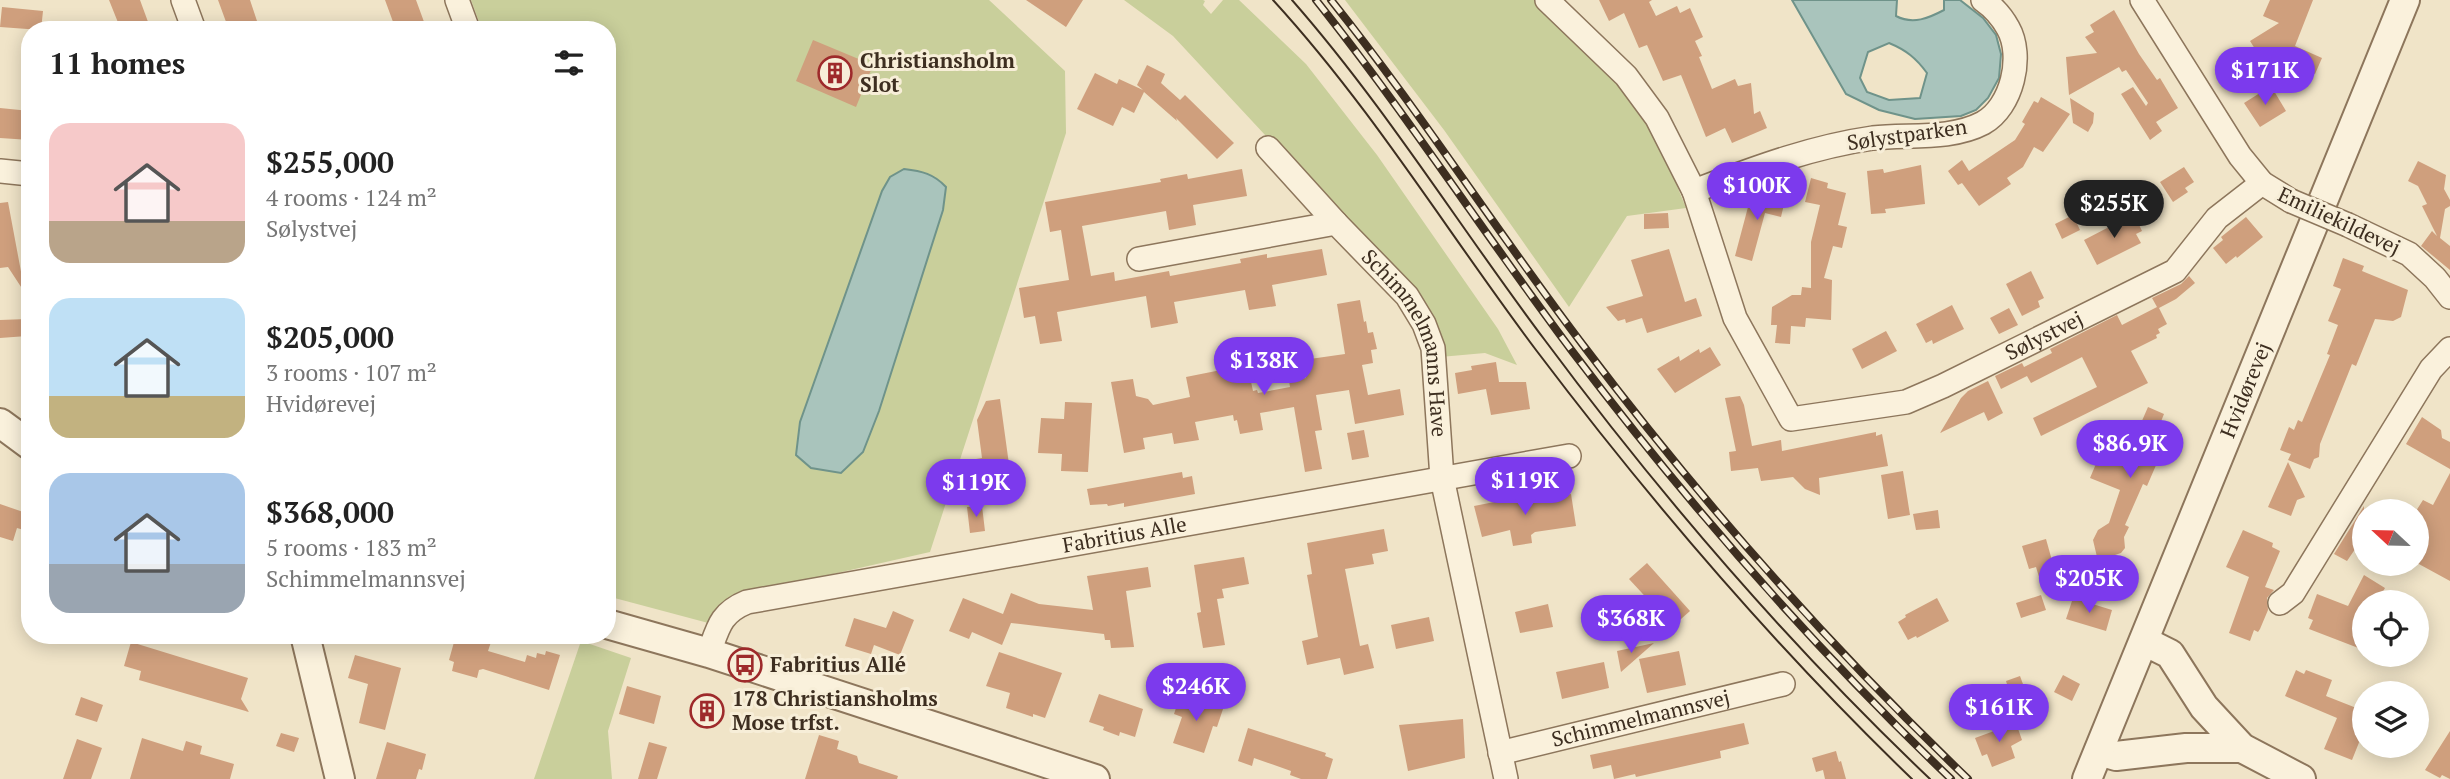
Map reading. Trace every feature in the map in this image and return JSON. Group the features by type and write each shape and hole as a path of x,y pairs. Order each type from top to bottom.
{"street":[{"path":"183,0 191,21"},
{"path":"457,0 465,21"},
{"path":"1547,0 1626,76 1657,118 1694,191"},
{"name":"Sølystparken","path":"1694,191 1786,157 1826,147 1873,138 1961,131 1985,122 2001,107 2011,83 2015,54 2009,29 1993,7 1983,0"},
{"name":"Emiliekildevej","path":"2142,0 2240,156 2262,183 2291,201 2409,254 2435,278 2450,297"},
{"name":"Hvidørevej","path":"2087,779 2405,0"},
{"name":"Schimmelmanns Have","path":"1268,148 1407,296 1424,324 1433,348 1442,478"},
{"path":"0,171 21,173"},
{"name":"Sølystvej","path":"1694,191 1735,318 1791,419 1906,402 1944,386 2175,271 2217,218 2262,183"},
{"path":"1139,259 1336,223"},
{"path":"2280,604 2293,593 2431,369 2450,349"},
{"path":"2,430 21,440"},
{"name":"Fabritius Alle","path":"709,653 718,627 731,608 747,602 1569,456"},
{"path":"1442,478 1506,779"},
{"path":"616,627 709,653 1095,779"},
{"path":"2144,641 2170,654 2204,708 2242,748 2301,779"},
{"path":"307,644 340,779"},
{"name":"Schimmelmannsvej","path":"1500,753 1783,684"},
{"path":"2099,751 2116,756 2186,748 2242,748"}],"green space":[{"path":"471,0 989,0 1065,71 1066,133 930,552 731,597 712,624 616,598 616,21 479,21"},
{"path":"1124,0 1203,0 1203,5 1211,14 1223,0 1239,0 1306,64 1377,155 1498,329 1517,365 1485,353 1440,357 1342,218 1173,36"},
{"path":"1345,0 1537,0 1622,81 1652,124 1686,208 1627,216 1569,307 1444,130"},
{"path":"580,644 590,644 631,658 608,731 612,779 534,779"}],"water":[{"path":"1792,0 1897,0 1896,16 1915,20 1944,10 1944,0 1960,0 1983,18 1996,35 2001,54 1999,78 1988,98 1976,110 1961,116 1915,119 1879,110 1846,94","holes":["1889,43 1910,55 1927,73 1920,98 1889,100 1867,92 1860,78 1868,52"]},
{"path":"904,169 927,174 946,187 943,210 879,411 863,452 841,473 811,468 796,455 800,422 882,191 890,177"}],"building":[{"path":"109,0 140,0 148,21 117,21"},
{"path":"218,0 250,0 257,21 226,21"},
{"path":"385,0 416,0 424,21 393,21"},
{"path":"1026,0 1083,0 1066,27"},
{"path":"1599,0 1652,0 1649,2 1656,16 1677,6 1680,13 1690,8 1703,37 1695,41 1712,89 1735,79 1738,86 1751,83 1754,114 1760,111 1767,128 1732,143 1725,128 1706,137 1681,75 1663,81 1647,45 1639,48 1624,13 1609,21"},
{"path":"2270,0 2313,0 2295,46 2322,58 2315,74 2292,64 2272,76 2250,41 2279,23 2263,16"},
{"path":"2,7 43,11 42,21 21,21 21,29 0,27"},
{"path":"2114,10 2139,54 2157,80 2160,78 2178,108 2156,122 2162,131 2150,140 2121,94 2133,87 2146,106 2148,103 2126,70 2122,72 2119,67 2069,95 2066,57 2097,53 2085,37 2094,32 2090,25"},
{"name":"Christiansholm Slot","path":"813,40 873,65 856,107 796,81"},
{"path":"1147,65 1165,74 1161,83 1180,100 1185,95 1234,143 1217,159 1176,118 1177,121 1144,92 1134,113 1122,107 1113,126 1077,109 1095,73 1117,84 1119,79 1143,90 1137,85"},
{"path":"2271,86 2286,111 2260,127 2244,103"},
{"path":"2041,97 2070,114 2043,152 2034,147 2023,167 2007,178 2011,184 1979,206 1962,183 1958,185 1948,171 1962,160 1969,171 2015,140 2034,101 2038,103"},
{"path":"2070,98 2094,113 2088,132 2073,123"},
{"path":"0,108 21,110 21,139 0,138"},
{"path":"2418,161 2446,175 2444,189 2450,206 2445,209 2440,238 2450,246 2450,270 2421,246 2432,231 2437,236 2422,206 2427,204 2418,186 2408,181"},
{"path":"1921,165 1925,204 1885,209 1886,213 1871,214 1867,171 1883,169 1884,173"},
{"path":"2184,167 2194,182 2185,188 2188,192 2173,202 2160,182"},
{"path":"1242,169 1247,196 1193,205 1196,225 1169,230 1166,211 1082,226 1091,276 1114,272 1115,281 1169,271 1170,276 1241,263 1240,259 1267,254 1267,258 1322,249 1327,275 1272,285 1276,306 1249,310 1245,290 1174,302 1178,323 1151,328 1146,296 1057,312 1062,341 1040,344 1035,316 1024,318 1019,288 1069,280 1061,230 1050,232 1045,202 1161,182 1160,179 1187,174 1188,179"},
{"path":"1811,178 1828,183 1827,188 1846,193 1838,225 1847,227 1842,248 1833,246 1824,278 1832,280 1831,320 1806,318 1805,327 1791,326 1790,344 1775,343 1777,325 1771,325 1772,307 1792,295 1801,295 1802,287 1811,288 1811,242 1820,205 1805,202"},
{"path":"1752,192 1785,200 1781,217 1765,213 1752,261 1735,256"},
{"path":"8,202 21,272 21,287 8,267 0,268 0,203"},
{"path":"1668,213 1669,228 1644,229 1644,214"},
{"path":"2134,214 2142,231 2136,234 2141,243 2097,265 2084,240"},
{"path":"2073,215 2080,230 2062,239 2055,224"},
{"path":"2246,217 2263,237 2226,264 2213,248 2223,240 2221,237"},
{"path":"1669,249 1685,302 1696,298 1702,316 1647,333 1642,318 1626,323 1625,319 1618,321 1606,307 1643,296 1631,260"},
{"path":"2343,258 2364,266 2362,271 2408,290 2401,317 2393,321 2375,319 2356,366 2352,364 2320,444 2319,457 2314,459 2310,469 2288,460 2291,454 2280,450 2289,427 2294,430 2298,420 2302,422 2330,355 2327,354 2338,325 2328,321 2341,289 2333,286"},
{"path":"2031,271 2044,298 2038,301 2040,307 2022,316 2006,284"},
{"path":"2189,276 2195,283 2176,299 2159,308 2167,324 2158,329 2160,333 2156,335 2157,338 2131,351 2148,383 2041,436 2033,418 2097,387 2082,357 2031,383 2027,376 2001,389 1995,376 2022,363 2024,367 2052,353 2050,349 2117,315 2122,325 2157,307 2152,298 2181,284"},
{"path":"1360,300 1364,322 1366,321 1368,333 1373,332 1377,349 1371,350 1373,363 1362,365 1368,395 1400,389 1404,415 1355,424 1349,390 1316,395 1322,430 1315,431 1322,469 1305,472 1294,407 1260,413 1263,430 1240,434 1233,415 1195,422 1199,440 1174,444 1172,433 1143,438 1145,449 1124,453 1111,382 1133,379 1136,396 1148,399 1153,405 1190,397 1186,377 1241,366 1243,378 1250,377 1253,391 1257,390 1258,393 1290,387 1289,381 1306,378 1303,360 1345,354 1337,304"},
{"path":"1952,305 1964,329 1933,344 1932,340 1926,343 1916,324"},
{"path":"2009,308 2018,325 1999,334 1990,318"},
{"path":"21,319 21,336 0,338 0,320"},
{"path":"1886,331 1897,351 1862,369 1852,349"},
{"path":"1710,347 1721,365 1675,393 1657,369 1679,356 1680,361 1699,349 1700,353"},
{"path":"1496,362 1499,382 1526,382 1530,409 1491,415 1486,389 1458,394 1455,373 1472,370 1471,366"},
{"path":"1988,381 2003,413 1988,421 1984,412 1940,433 1961,398 1968,391"},
{"path":"1740,396 1752,446 1781,440 1782,451 1876,432 1876,436 1882,434 1888,466 1819,478 1820,495 1805,489 1793,477 1761,481 1758,468 1731,471 1729,452 1736,451 1725,398"},
{"path":"1000,399 1012,486 991,489 992,500 977,502 970,460 982,458 977,420 986,401"},
{"path":"1065,402 1092,403 1088,472 1061,471 1062,454 1038,453 1041,418 1064,419"},
{"path":"2148,407 2164,414 2158,429 2182,439 2176,455 2163,449 2147,486 2143,484 2125,525 2129,527 2124,537 2125,548 2115,555 2109,567 2097,557 2093,540 2098,530 2109,523 2120,490 2090,478 2101,452 2124,462"},
{"path":"2422,417 2441,430 2442,438 2450,442 2450,469 2406,444"},
{"path":"1364,430 1369,457 1352,460 1347,433"},
{"path":"2288,462 2305,497 2297,500 2291,516 2268,507"},
{"path":"1903,471 1910,515 1888,519 1881,475"},
{"path":"1182,472 1183,478 1192,476 1195,494 1124,507 1124,503 1090,505 1087,489"},
{"path":"2450,473 2450,581 2429,570 2429,503 2433,505"},
{"path":"1571,494 1576,526 1535,532 1531,535 1532,543 1513,546 1510,530 1482,537 1474,506 1530,495 1531,501"},
{"path":"0,504 21,511 21,529 17,528 13,541 0,537"},
{"path":"982,506 985,531 970,533 967,507"},
{"path":"1938,510 1940,528 1916,530 1913,514"},
{"path":"2352,525 2352,554 2347,561 2334,554"},
{"path":"1384,529 1388,551 1372,554 1374,564 1345,569 1360,646 1368,644 1374,668 1344,675 1340,658 1307,665 1302,641 1318,637 1307,575 1312,574 1307,543"},
{"path":"2243,530 2273,543 2272,547 2280,551 2265,587 2274,590 2267,598 2268,610 2260,629 2258,632 2254,630 2250,641 2229,633 2249,577 2226,567"},
{"path":"2046,539 2058,582 2042,587 2036,567 2029,569 2022,546"},
{"path":"1244,557 1249,584 1222,589 1224,598 1217,599 1225,645 1203,648 1197,613 1201,612 1194,565"},
{"path":"1647,563 1690,611 1672,627 1653,626 1643,615 1654,606 1629,579"},
{"path":"1148,567 1151,587 1126,591 1134,647 1111,648 1110,640 1105,640 1104,634 1011,623 1002,645 972,632 969,639 949,631 963,598 1003,614 1011,593 1039,604 1093,610 1087,576"},
{"path":"2363,576 2385,588 2384,590 2356,590"},
{"path":"2317,594 2348,606 2352,598 2352,646 2309,629 2313,620 2308,618"},
{"path":"2041,595 2046,610 2021,618 2016,603"},
{"path":"1937,598 1949,621 1908,640 1898,622 1906,617 1905,615"},
{"path":"2073,598 2112,610 2106,631 2066,619"},
{"path":"1548,604 1553,627 1520,633 1515,612"},
{"path":"893,611 914,620 900,655 874,645 871,654 845,646 854,618 886,628"},
{"path":"1429,617 1434,641 1396,649 1391,625"},
{"path":"1654,643 1621,672 1617,651"},
{"path":"130,644 138,644 248,678 241,699 249,712 139,680 141,671 124,666"},
{"path":"453,644 490,644 488,651 525,662 527,655 536,658 537,653 545,655 546,651 560,655 549,690 483,669 479,670 477,678 452,671 454,662 449,660"},
{"path":"1679,651 1686,685 1647,693 1639,659"},
{"path":"999,652 1062,673 1045,718 1006,708 1010,693 986,686"},
{"path":"355,655 401,668 385,730 359,723 368,684 348,678"},
{"path":"1604,662 1609,688 1562,699 1556,672"},
{"path":"2296,670 2304,674 2306,670 2332,680 2326,696 2352,706 2352,760 2324,749 2337,718 2285,696"},
{"path":"2063,675 2080,684 2072,701 2054,692"},
{"path":"2020,676 2027,695 2012,700 2006,681"},
{"path":"627,686 661,696 654,724 619,714"},
{"path":"1099,694 1143,709 1135,737 1120,732 1119,736 1089,722"},
{"path":"1180,696 1223,709 1217,727 1213,726 1204,753 1173,743 1182,717 1174,714"},
{"path":"81,697 103,705 97,722 75,715"},
{"path":"1463,719 1465,758 1408,771 1399,725"},
{"path":"1744,723 1749,744 1720,751 1721,758 1636,777 1635,774 1614,779 1611,765 1593,769 1590,755"},
{"path":"2016,723 2022,740 2011,746 2015,758 1992,767 1987,754 1982,756 1975,738"},
{"path":"1248,728 1326,753 1325,756 1333,759 1327,779 1301,779 1290,775 1291,771 1254,758 1252,766 1238,761"},
{"path":"2450,731 2450,779 2442,775 2440,778 2425,770"},
{"path":"281,733 299,738 294,752 276,746"},
{"path":"819,735 839,741 837,749 857,756 859,763 898,776 897,779 805,779"},
{"path":"142,738 183,751 186,741 202,746 200,754 234,764 230,779 130,779"},
{"path":"77,739 102,748 91,779 63,779"},
{"path":"387,742 426,754 422,770 419,769 416,779 376,779"},
{"path":"649,742 667,747 657,779 638,779"},
{"path":"1836,751 1846,779 1825,779 1823,770 1816,772 1812,758"}],"tram line":[{"path":"1273,0 1377,127 1503,306 1669,518 1812,678 1912,779"},
{"path":"1292,0 1359,82 1544,339 1633,455 1776,622 1930,779"}],"railway":[{"path":"1316,0 1382,86 1572,351 1660,463 1801,626 1951,779"},
{"path":"1331,0 1627,403 1767,570 1865,676 1968,779"}],"place":[{"name":"Christiansholm Slot","path":"835,73"},
{"name":"Fabritius Allé","path":"745,665"},
{"name":"178 Christiansholms Mose trfst.","path":"707,711"}]}
